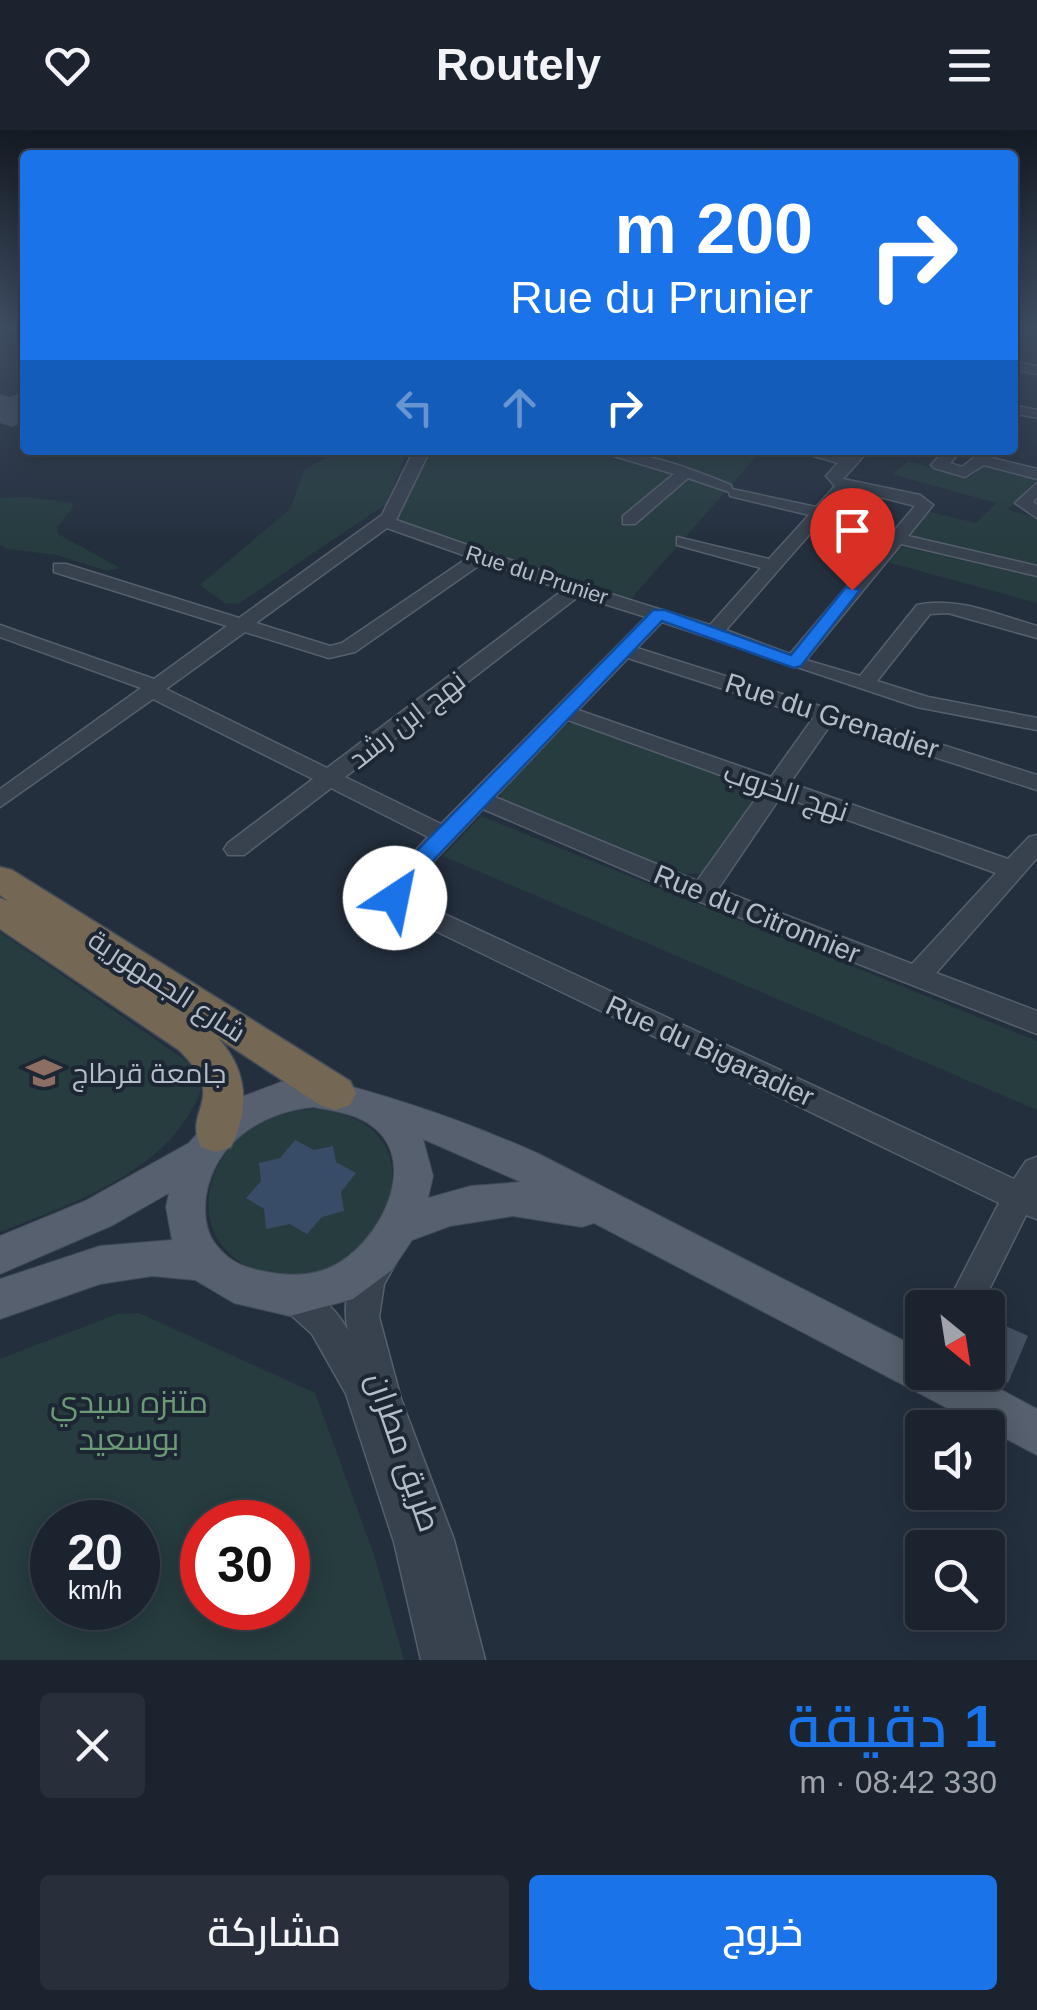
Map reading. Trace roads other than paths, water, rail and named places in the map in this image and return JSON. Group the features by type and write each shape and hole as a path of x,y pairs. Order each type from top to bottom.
{"highway":[{"name":"شارع الجمهورية","path":"0,879 351,1098"},
{"name":"شارع الجمهورية","path":"0,911 193,1039 212,1056 227,1089 208,1145"}],"main road":[{"path":"0,1255 99,1213 208,1145 242,1114 272,1099 293,1094 351,1098 402,1134 412,1154 413,1201 396,1237 366,1268 340,1284 311,1293 281,1296 251,1292 225,1280 204,1263 185,1223 186,1189 208,1145"},
{"name":"شارع الجمهورية","path":"351,1098 465,1138 526,1166 633,1225 905,1362"},
{"name":"شارع الجمهورية","path":"396,1237 446,1208 512,1196 543,1199 633,1225"},
{"path":"0,1299 132,1257 176,1256 204,1263"},
{"name":"شارع الجمهورية","path":"957,1390 1037,1433"}],"street":[{"path":"0,800 384,522 392,514 420,455"},
{"path":"621,455 686,472 730,491 818,512"},
{"path":"648,462 661,455"},
{"path":"949,455 939,465 968,472 988,455 1037,474"},
{"path":"794,662 922,510 922,502 833,479 854,456"},
{"path":"628,520 686,472"},
{"path":"714,632 845,484"},
{"path":"1030,508 1037,488"},
{"name":"Rue du Prunier","path":"384,522 864,684 936,706 1037,724"},
{"path":"896,538 1037,571"},
{"path":"683,540 772,565"},
{"path":"60,568 323,651 340,651 480,557"},
{"name":"نهج ابن رشد","path":"236,849 576,589"},
{"path":"864,684 924,608 949,607 1037,632"},
{"path":"0,630 154,688 444,835 659,614"},
{"name":"Rue du Grenadier","path":"626,651 1037,783"},
{"name":"نهج الخروب","path":"565,712 772,788 1010,868"},
{"path":"702,892 826,714"},
{"name":"Rue du Citronnier","path":"480,800 1037,1023"},
{"name":"Rue du Bigaradier","path":"444,835 394,887 400,904 1031,1191"},
{"path":"916,977 1037,842"},
{"path":"973,1290 1031,1191"},
{"name":"طريق مطران","path":"396,1237 368,1280 362,1317 383,1399 434,1540 464,1660"},
{"name":"طريق مطران","path":"281,1296 303,1303 324,1322 361,1386 414,1542 442,1660"}],"water":[{"path":"295,1140 314,1150 333,1146 336,1162 356,1173 341,1192 344,1211 322,1217 307,1234 290,1224 266,1229 264,1209 246,1198 261,1181 259,1163 280,1158"}],"place":[{"name":"جامعة قرطاج","path":"44,1073"}],"park label":[{"name":"متنزه سيدي بوسعيد","path":"129,1420"}]}
